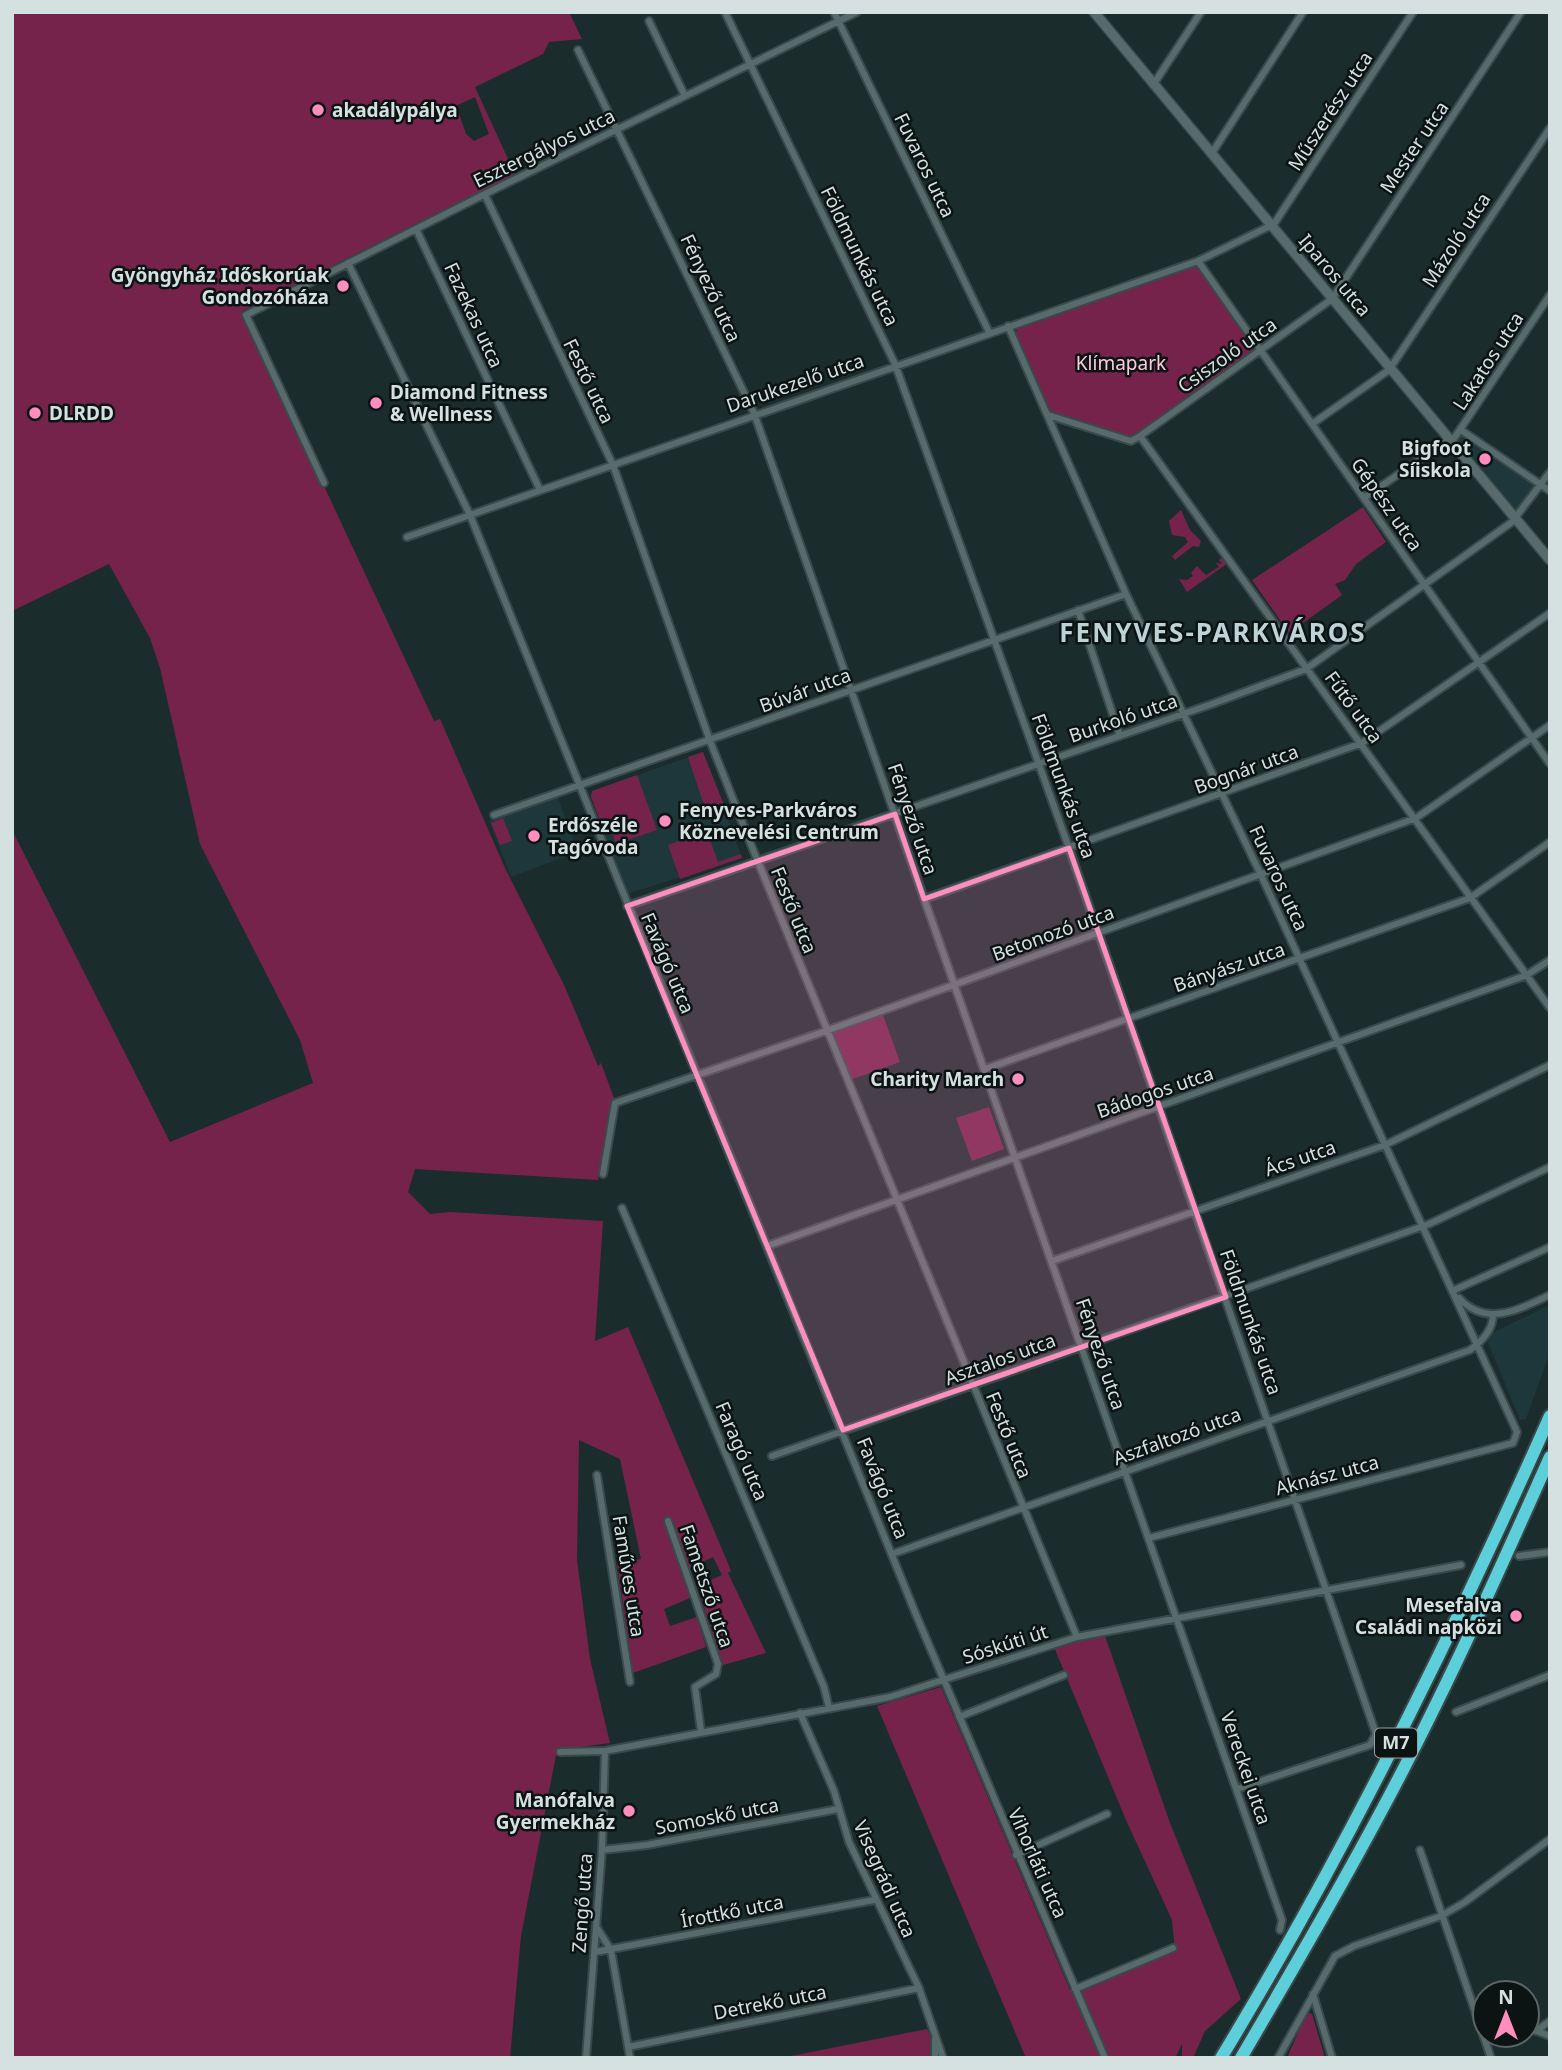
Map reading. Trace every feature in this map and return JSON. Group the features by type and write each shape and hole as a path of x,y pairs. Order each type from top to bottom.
{"highway":[{"name":"M7","path":"1221,2058 1301,1923 1376,1783 1471,1589 1550,1416"},
{"name":"M7","path":"1241,2058 1323,1918 1394,1787 1498,1574 1550,1457"}],"street":[{"name":"Földmunkás utca","path":"725,12 895,364 1099,933 1297,1499 1376,1734 1370,1745 1237,1789"},
{"name":"Fuvaros utca","path":"834,12 989,332"},
{"name":"Esztergályos utca","path":"324,483 246,315 857,12"},
{"name":"Iparos utca","path":"1094,12 1389,370 1550,560"},
{"path":"1153,85 1201,12"},
{"path":"1212,153 1303,12"},
{"name":"Műszerész utca","path":"1271,226 1413,12"},
{"name":"Mester utca","path":"1332,299 1521,12"},
{"path":"649,21 685,96"},
{"name":"Fényező utca","path":"578,50 754,414 1176,1616"},
{"name":"Mázoló utca","path":"1389,370 1550,128"},
{"name":"Festő utca","path":"485,195 613,465 710,741 758,863 1077,1637"},
{"name":"Darukezelő utca","path":"407,537 895,364 1198,261 1271,226"},
{"name":"Fazekas utca","path":"416,229 540,490"},
{"name":"Gépész utca","path":"1198,261 1550,764"},
{"name":"Favágó utca","path":"348,263 470,515 944,1681"},
{"name":"Lakatos utca","path":"1364,498 1449,441 1461,430 1550,295"},
{"name":"Csiszoló utca","path":"1140,436 1332,299"},
{"name":"Fuvaros utca","path":"1008,326 1126,594 1185,713 1478,1344 1517,1432 1513,1443"},
{"path":"1312,424 1389,370"},
{"path":"1048,415 1131,441 1140,436"},
{"path":"1461,430 1550,491"},
{"name":"Fűtő utca","path":"1140,436 1550,1008"},
{"name":"Burkoló utca","path":"627,906 758,863 1306,669 1516,519 1550,472"},
{"name":"Búvár utca","path":"494,815 554,791 580,785 710,741 1126,594"},
{"path":"1078,610 1120,736"},
{"name":"Bognár utca","path":"924,899 1362,743 1550,613"},
{"name":"Betonozó utca","path":"603,1174 615,1103 954,986 1416,818 1550,725"},
{"name":"Bányász utca","path":"985,1069 1470,898 1550,842"},
{"name":"Bádogos utca","path":"767,1245 1338,1044 1527,975 1550,960"},
{"name":"Ács utca","path":"1052,1261 1385,1145 1550,1065"},
{"name":"Asztalos utca","path":"772,1456 1424,1226 1550,1167"},
{"name":"Faragó utca","path":"622,1209 824,1688 829,1708"},
{"path":"1550,1247 1452,1292 1472,1308 1493,1315 1524,1309 1550,1295"},
{"path":"1478,1344 1493,1321 1493,1315"},
{"name":"Aszfaltozó utca","path":"892,1554 1470,1350 1478,1344"},
{"name":"Aknász utca","path":"1149,1538 1513,1443"},
{"name":"Faműves utca","path":"597,1475 631,1682"},
{"name":"Fametsző utca","path":"668,1521 718,1664 716,1674 695,1687 701,1731"},
{"path":"1519,1556 1550,1552"},
{"name":"Sóskúti út","path":"560,1752 605,1751 890,1697 1077,1637 1176,1616 1461,1565"},
{"name":"Vereckei utca","path":"1176,1616 1282,1920 1280,1930"},
{"path":"959,1717 1064,1675"},
{"path":"1456,1712 1550,1675"},
{"name":"Vihorláti utca","path":"944,1681 1016,1855 1105,2058"},
{"name":"Visegrádi utca","path":"800,1713 834,1791 838,1809 874,1900 919,1988 943,2058"},
{"name":"Zengő utca","path":"586,2058 602,1850 605,1751"},
{"name":"Somoskő utca","path":"602,1850 647,1845 838,1809"},
{"path":"1016,1855 1107,1814"},
{"path":"1278,2058 1335,1956 1354,1946 1441,1916 1465,1902 1550,1839"},
{"path":"1420,1850 1471,1997"},
{"name":"Írottkő utca","path":"595,1952 874,1900"},
{"path":"596,1926 611,1950 630,2058"},
{"path":"1076,1989 1173,1948"},
{"name":"Detrekő utca","path":"628,2047 919,1988"},
{"path":"1313,1994 1332,2058"},
{"path":"935,2034 935,2058"}],"highlighted area":[{"path":"895,814 924,899 1069,848 1226,1297 843,1430 627,906"}],"shaded area":[{"name":"Bigfoot Síiskola","path":"1463,436 1535,485 1515,510 1458,440"},
{"name":"Fenyves-Parkváros Köznevelési Centrum","path":"703,752 742,858 627,894 591,797 592,791"},
{"name":"Erdőszéle Tagóvoda","path":"557,795 578,852 511,877 489,821"},
{"path":"1550,1305 1550,1352 1526,1419 1520,1420 1488,1343 1490,1334"}],"green space":[{"path":"12,12 569,12 582,39 549,42 543,54 475,87 515,174 242,311 434,721 440,719 505,868 565,987 598,1066 601,1063 617,1106 598,1180 415,1169 408,1192 430,1214 450,1212 603,1221 595,1341 628,1327 727,1561 731,1571 728,1573 766,1653 723,1665 697,1586 722,1575 713,1557 683,1571 690,1598 664,1609 670,1626 697,1617 706,1647 633,1673 617,1563 641,1559 620,1459 579,1440 577,1560 590,1659 610,1743 557,1750 521,1936 510,2058 12,2058 12,830 170,1142 313,1083 300,1040 200,844 160,668 150,638 109,564 12,611","holes":["475,97 489,134 474,141 466,134 459,114 453,111 458,105"]},
{"name":"Klímapark","path":"1197,264 1259,351 1132,438 1049,413 1015,335 1018,326"},
{"path":"1363,507 1386,542 1356,564 1345,580 1335,584 1342,595 1289,633 1252,580"},
{"path":"1181,510 1190,530 1201,541 1199,547 1193,546 1175,560 1172,556 1188,542 1185,537 1172,535 1169,521"},
{"path":"1224,557 1228,563 1187,592 1179,579 1187,580 1193,576 1191,573 1197,566 1206,575 1219,567 1216,563 1222,564 1219,560"},
{"path":"703,752 724,805 706,811 688,757"},
{"path":"637,775 657,830 616,844 610,826 603,828 591,797 592,791"},
{"path":"503,818 512,841 500,845 491,823"},
{"path":"707,831 718,862 741,854 742,858 680,879 668,845"},
{"path":"883,1015 900,1062 850,1080 830,1033"},
{"path":"989,1107 1004,1149 972,1161 956,1118"},
{"path":"1105,1636 1170,1823 1241,1999 1205,2031 1193,2058 1182,2058 1182,2044 1175,2058 1026,2058 877,1706 941,1687 1070,1990 1175,1950 1172,1920 1126,1820 1054,1647"},
{"path":"1307,2012 1312,2014 1325,2058 1287,2058"},
{"path":"927,2029 942,2058 781,2058"}],"place":[{"name":"akadálypálya","path":"318,110"},
{"name":"Gyöngyház Időskorúak Gondozóháza","path":"343,286"},
{"name":"Diamond Fitness & Wellness","path":"376,403"},
{"name":"DLRDD","path":"35,413"},
{"name":"Bigfoot Síiskola","path":"1485,459"},
{"name":"Fenyves-Parkváros Köznevelési Centrum","path":"665,821"},
{"name":"Erdőszéle Tagóvoda","path":"534,836"},
{"name":"Charity March","path":"1018,1079"},
{"name":"Mesefalva Családi napközi","path":"1516,1616"},
{"name":"Manófalva Gyermekház","path":"629,1811"}],"district":[{"name":"FENYVES-PARKVÁROS","path":"1213,633"}]}
